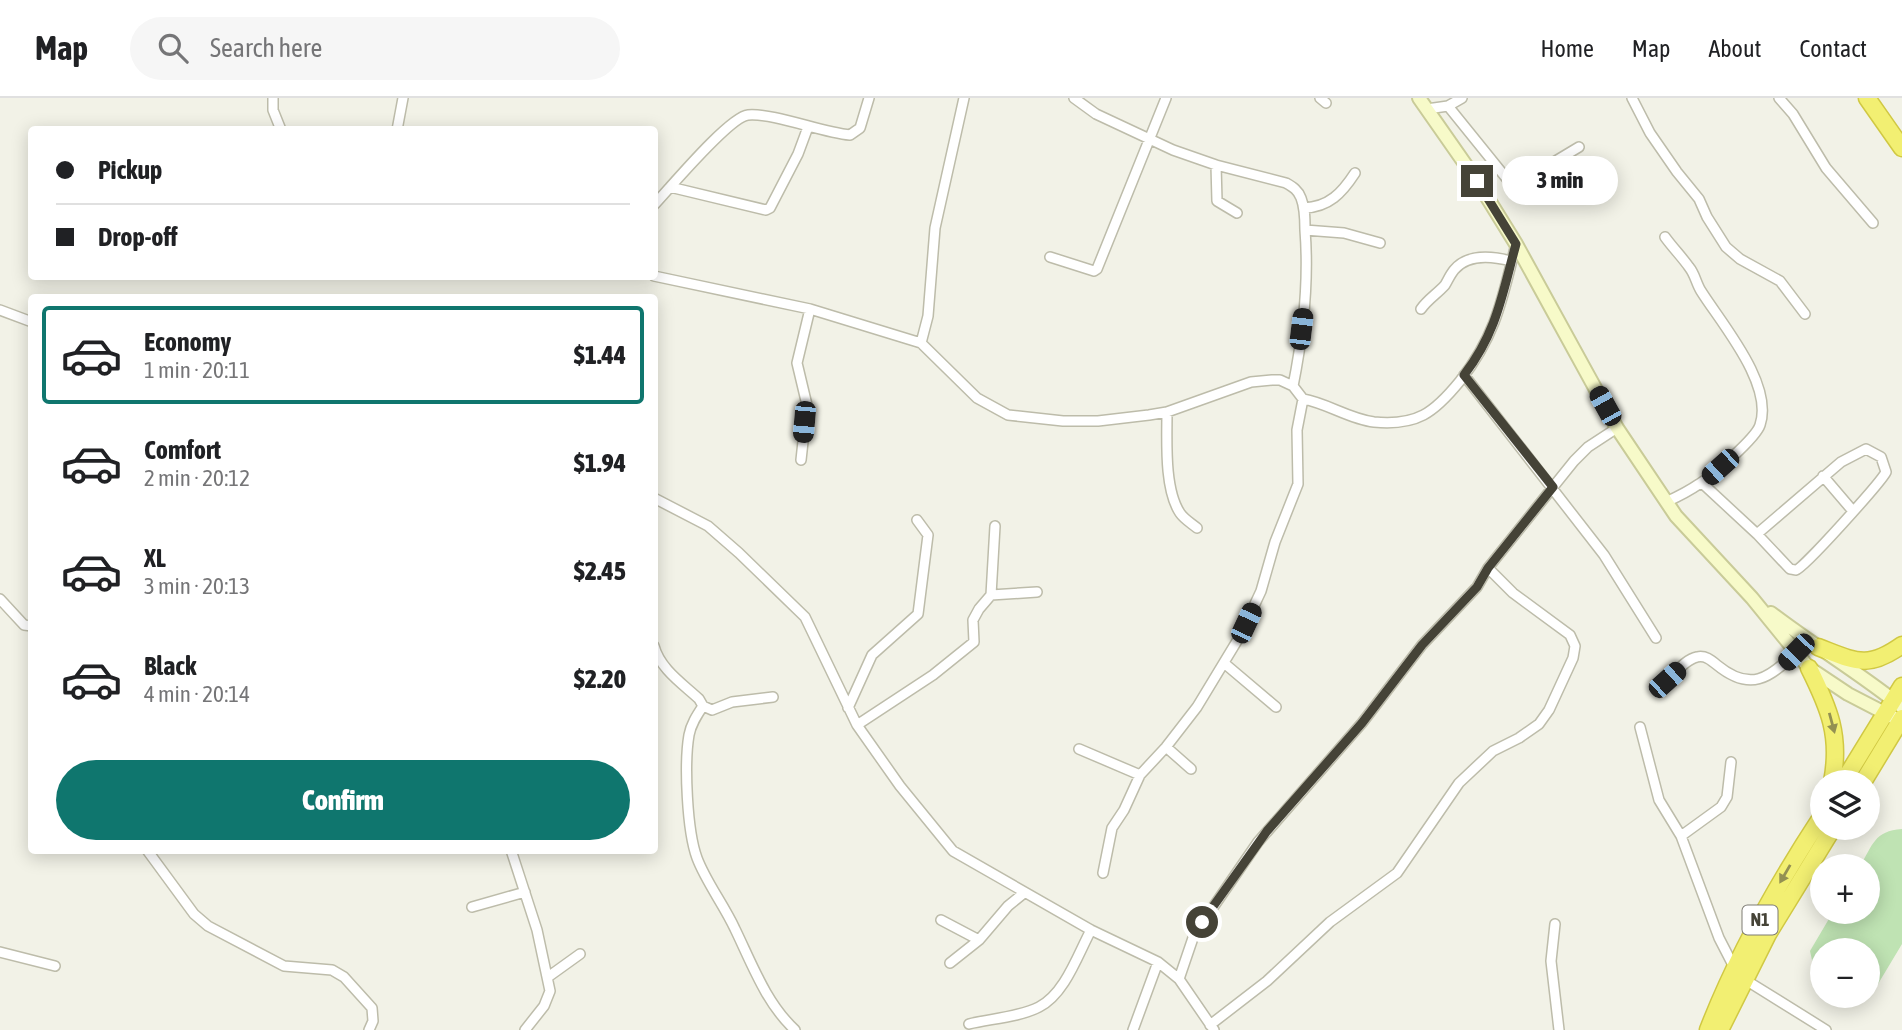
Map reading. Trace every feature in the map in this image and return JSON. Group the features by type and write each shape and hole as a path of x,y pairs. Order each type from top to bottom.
{"highway":[{"path":"1867,98 1902,148"},
{"path":"1818,647 1863,661 1877,660 1902,645"},
{"path":"1809,667 1835,731 1837,748 1834,770"},
{"path":"1852,770 1898,707"},
{"path":"1869,770 1898,707"},
{"name":"N1","path":"1720,1030 1739,975 1770,901 1810,836"},
{"name":"N1","path":"1709,1030 1739,975 1825,840"}],"street":[{"path":"272,98 279,126"},
{"path":"398,126 403,98"},
{"path":"658,200 738,118 755,116 844,135 853,134 860,128 869,98"},
{"path":"921,343 930,304 933,242 938,211 964,98"},
{"path":"1074,98 1096,114 1173,150 1216,165 1286,183 1301,196 1304,208 1306,279 1293,386"},
{"path":"1050,257 1097,270 1166,98"},
{"path":"1423,103 1448,106 1462,98"},
{"path":"1632,98 1650,134 1699,199 1726,247 1740,259 1780,281 1805,314"},
{"path":"1779,98 1793,114 1826,168 1873,223"},
{"path":"1423,103 1477,181 1516,244 1617,428 1666,502 1699,542 1752,598 1809,667 1848,694 1898,707"},
{"path":"1448,106 1512,182 1534,174 1578,147"},
{"path":"670,187 766,210 798,155 808,127"},
{"path":"1216,165 1217,201 1237,213"},
{"path":"1304,208 1318,208 1340,194 1355,173"},
{"path":"1305,230 1344,233 1380,243"},
{"path":"1665,237 1694,275 1699,288 1728,330 1758,385 1761,423 1756,435 1702,483 1666,502"},
{"path":"658,277 810,309 921,343 977,398 1008,415 1063,421 1098,421 1167,412 1251,382 1280,380 1293,386 1303,399 1373,422 1405,420 1430,413 1464,375 1490,337 1516,244"},
{"path":"1421,309 1464,261 1478,257 1496,257 1511,261"},
{"path":"801,460 807,405 798,373 797,354 810,309"},
{"path":"0,310 28,320"},
{"path":"1464,375 1604,555 1656,638"},
{"path":"1103,873 1112,828 1124,810 1140,775 1197,707 1224,663 1261,591 1275,542 1298,484 1297,429 1303,399"},
{"path":"1167,412 1171,488 1180,514 1197,528"},
{"path":"1179,979 1194,935 1258,842 1362,723 1422,645 1477,587 1488,568 1553,487 1588,447 1617,428"},
{"path":"1702,483 1790,569 1795,570 1826,542 1882,479 1886,471 1881,457 1866,449 1841,462 1757,534"},
{"path":"1823,476 1852,510"},
{"path":"658,500 708,526 800,611 815,635 857,725 946,845 958,855 1091,930 1158,962 1179,979 1212,1028 1330,922 1397,873 1459,783 1493,751 1520,738 1539,724 1549,710 1573,658 1575,646 1570,635 1513,593 1488,568"},
{"path":"848,709 872,655 918,614 928,535 917,520"},
{"path":"857,725 972,645 975,638 975,614 991,595 995,526"},
{"path":"991,595 1037,592"},
{"path":"1752,598 1864,677 1898,707"},
{"path":"0,599 24,625 28,626"},
{"path":"1667,680 1693,658 1700,656 1706,657 1733,676 1746,681 1756,681 1776,671 1796,652"},
{"path":"658,659 703,706 714,710 732,702 773,697"},
{"path":"1224,663 1276,707"},
{"path":"703,706 693,722 688,744 687,789 696,857 735,929 755,974 790,1028"},
{"path":"1640,727 1659,800 1681,836 1719,938 1739,975 1826,1030"},
{"path":"1166,747 1191,769"},
{"path":"1079,748 1140,775"},
{"path":"1681,836 1721,807 1727,797 1731,762"},
{"path":"150,854 194,914 208,926 284,966 332,970 344,977 372,1008 373,1021 369,1030"},
{"path":"512,854 537,930 548,977 549,998 525,1030"},
{"path":"472,907 525,892"},
{"path":"950,963 979,940 1008,906 1024,893"},
{"path":"941,920 979,940"},
{"path":"1555,924 1551,961 1559,1030"},
{"path":"969,1024 1040,1007 1066,978 1091,930"},
{"path":"0,952 55,966"},
{"path":"548,977 580,954"},
{"path":"1133,1030 1158,962"}],"green space":[{"path":"1902,829 1902,944 1880,981 1880,938 1818,938 1826,924 1880,924 1880,854 1867,854 1875,840 1880,840 1880,836"}],"route":[{"path":"1202,922 1267,831 1362,723 1422,645 1477,587 1488,568 1553,487 1464,375 1490,337 1516,244 1477,181"}]}
